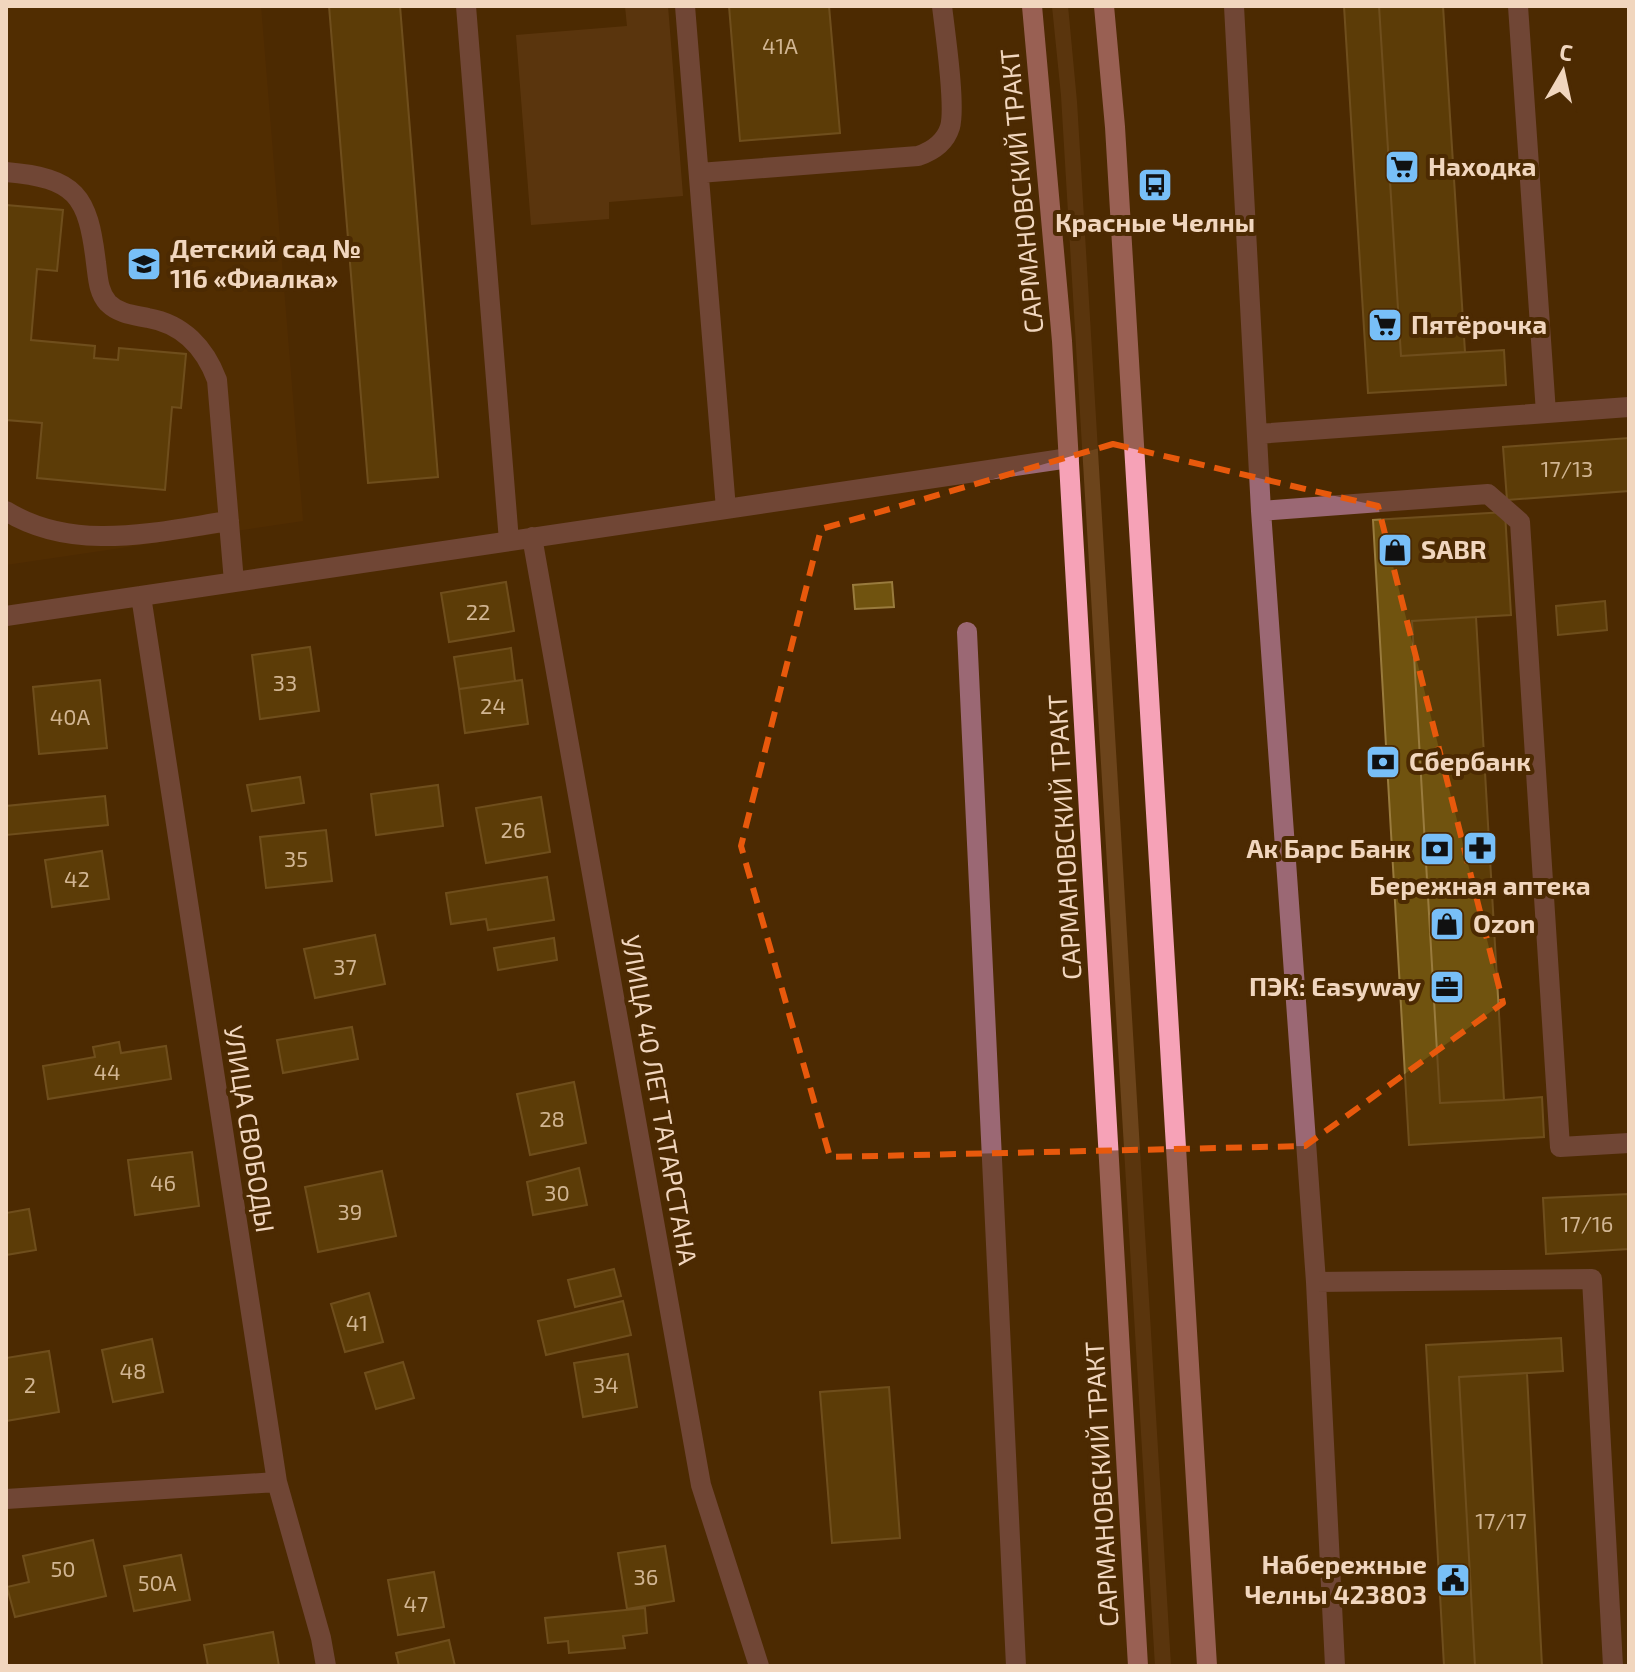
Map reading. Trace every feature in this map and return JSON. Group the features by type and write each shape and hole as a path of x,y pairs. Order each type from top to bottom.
{"main road":[{"name":"САРМАНОВСКИЙ ТРАКТ","path":"1032,6 1062,341 1138,1666"},
{"path":"1104,6 1115,127 1207,1666"}],"street":[{"path":"466,6 509,541"},
{"path":"685,6 726,509"},
{"path":"699,173 918,156 930,151 945,138 951,116 942,6"},
{"path":"1234,6 1261,511 1316,1282 1335,1666"},
{"path":"1518,6 1546,413"},
{"path":"6,172 49,178 66,186 89,217 99,286 110,305 129,315 158,320 178,328 207,358 217,380 234,582"},
{"path":"1257,434 1629,407"},
{"path":"6,616 1069,458"},
{"path":"1261,511 1488,494 1520,522 1560,1147 1629,1143"},
{"path":"6,511 44,529 101,537 123,537 229,521"},
{"name":"УЛИЦА 40 ЛЕТ ТАТАРСТАНА","path":"532,537 701,1485 759,1666"},
{"name":"УЛИЦА СВОБОДЫ","path":"141,596 277,1482 326,1666"},
{"path":"967,632 1016,1666"},
{"path":"1316,1282 1592,1279 1613,1666"},
{"path":"6,1499 277,1482"}],"highlighted area":[{"path":"1113,444 1378,506 1503,1003 1305,1146 830,1157 741,846 821,529"}],"shaded area":[{"name":"Детский сад № 116 «Фиалка»","path":"6,6 261,6 303,521 6,565"},
{"path":"625,6 668,6 683,196 609,202 609,219 531,225 516,35 627,26"},
{"path":"1052,6 1068,6 1077,102 1171,1666 1155,1666 1061,95"}],"building":[{"path":"329,6 400,6 438,477 368,483"},
{"path":"729,6 829,6 840,133 740,141"},
{"path":"1344,6 1379,6 1401,356 1504,350 1506,385 1368,393"},
{"path":"1379,6 1443,6 1465,352 1401,356"},
{"path":"6,205 63,210 57,271 37,269 31,340 95,346 94,358 118,360 119,348 186,354 181,408 172,407 165,490 37,478 42,423 6,420"},
{"path":"1629,438 1629,491 1507,500 1503,447"},
{"path":"1505,512 1511,615 1476,617 1504,1100 1542,1097 1544,1137 1409,1145 1373,520"},
{"path":"506,582 514,631 449,642 441,593"},
{"path":"892,582 894,607 855,609 853,585"},
{"path":"1605,601 1607,630 1558,635 1556,606"},
{"path":"1476,617 1504,1100 1440,1103 1412,621"},
{"path":"310,647 319,711 260,719 252,655"},
{"path":"511,648 515,681 459,689 454,657"},
{"path":"100,680 107,748 39,754 33,687"},
{"path":"522,680 528,724 465,733 459,689"},
{"path":"300,777 304,803 252,811 247,785"},
{"path":"438,785 443,826 376,835 371,794"},
{"path":"105,796 108,825 6,835 6,806"},
{"path":"541,797 550,852 486,863 476,808"},
{"path":"326,830 332,881 266,888 260,837"},
{"path":"102,851 109,899 52,907 45,860"},
{"path":"547,877 554,920 488,930 486,919 451,924 446,893"},
{"path":"375,935 385,984 315,998 304,949"},
{"path":"554,938 557,960 498,970 494,948"},
{"path":"352,1027 358,1059 283,1073 277,1040"},
{"path":"119,1042 121,1053 166,1046 171,1079 48,1099 43,1066 95,1057 93,1047"},
{"path":"574,1082 586,1143 530,1155 517,1094"},
{"path":"192,1152 199,1206 135,1215 128,1160"},
{"path":"579,1168 587,1205 533,1215 527,1182"},
{"path":"382,1171 396,1236 318,1252 305,1187"},
{"path":"1629,1194 1629,1249 1546,1254 1543,1198"},
{"path":"29,1209 36,1250 6,1255 6,1213"},
{"path":"614,1269 621,1296 575,1307 568,1280"},
{"path":"369,1293 383,1342 345,1352 331,1304"},
{"path":"623,1301 631,1335 546,1355 538,1321"},
{"path":"1561,1338 1563,1371 1459,1377 1475,1666 1444,1666 1426,1345"},
{"path":"152,1339 163,1392 113,1402 102,1350"},
{"path":"49,1351 59,1412 6,1421 6,1358"},
{"path":"628,1354 637,1407 583,1417 574,1363"},
{"path":"403,1362 414,1398 376,1409 365,1373"},
{"path":"1527,1373 1542,1666 1475,1666 1459,1377"},
{"path":"889,1387 900,1538 832,1543 820,1392"},
{"path":"93,1540 106,1596 15,1617 7,1587 29,1582 23,1556"},
{"path":"665,1546 674,1601 627,1609 618,1553"},
{"path":"181,1555 190,1600 134,1611 124,1566"},
{"path":"434,1572 444,1627 398,1635 388,1580"},
{"path":"645,1608 647,1633 623,1636 625,1648 569,1653 568,1641 548,1643 545,1618"},
{"path":"273,1632 279,1666 208,1666 204,1645"},
{"path":"449,1640 455,1666 399,1666 396,1653"}],"place":[{"name":"Находка","path":"1402,167"},
{"name":"Красные Челны","path":"1155,185"},
{"name":"Детский сад № 116 «Фиалка»","path":"144,264"},
{"name":"Пятёрочка","path":"1385,325"},
{"name":"SABR","path":"1395,550"},
{"name":"Сбербанк","path":"1383,762"},
{"name":"Бережная аптека","path":"1480,848"},
{"name":"Ак Барс Банк","path":"1437,849"},
{"name":"Ozon","path":"1447,924"},
{"name":"ПЭК: Easyway","path":"1447,987"},
{"name":"Набережные Челны 423803","path":"1453,1580"}]}
